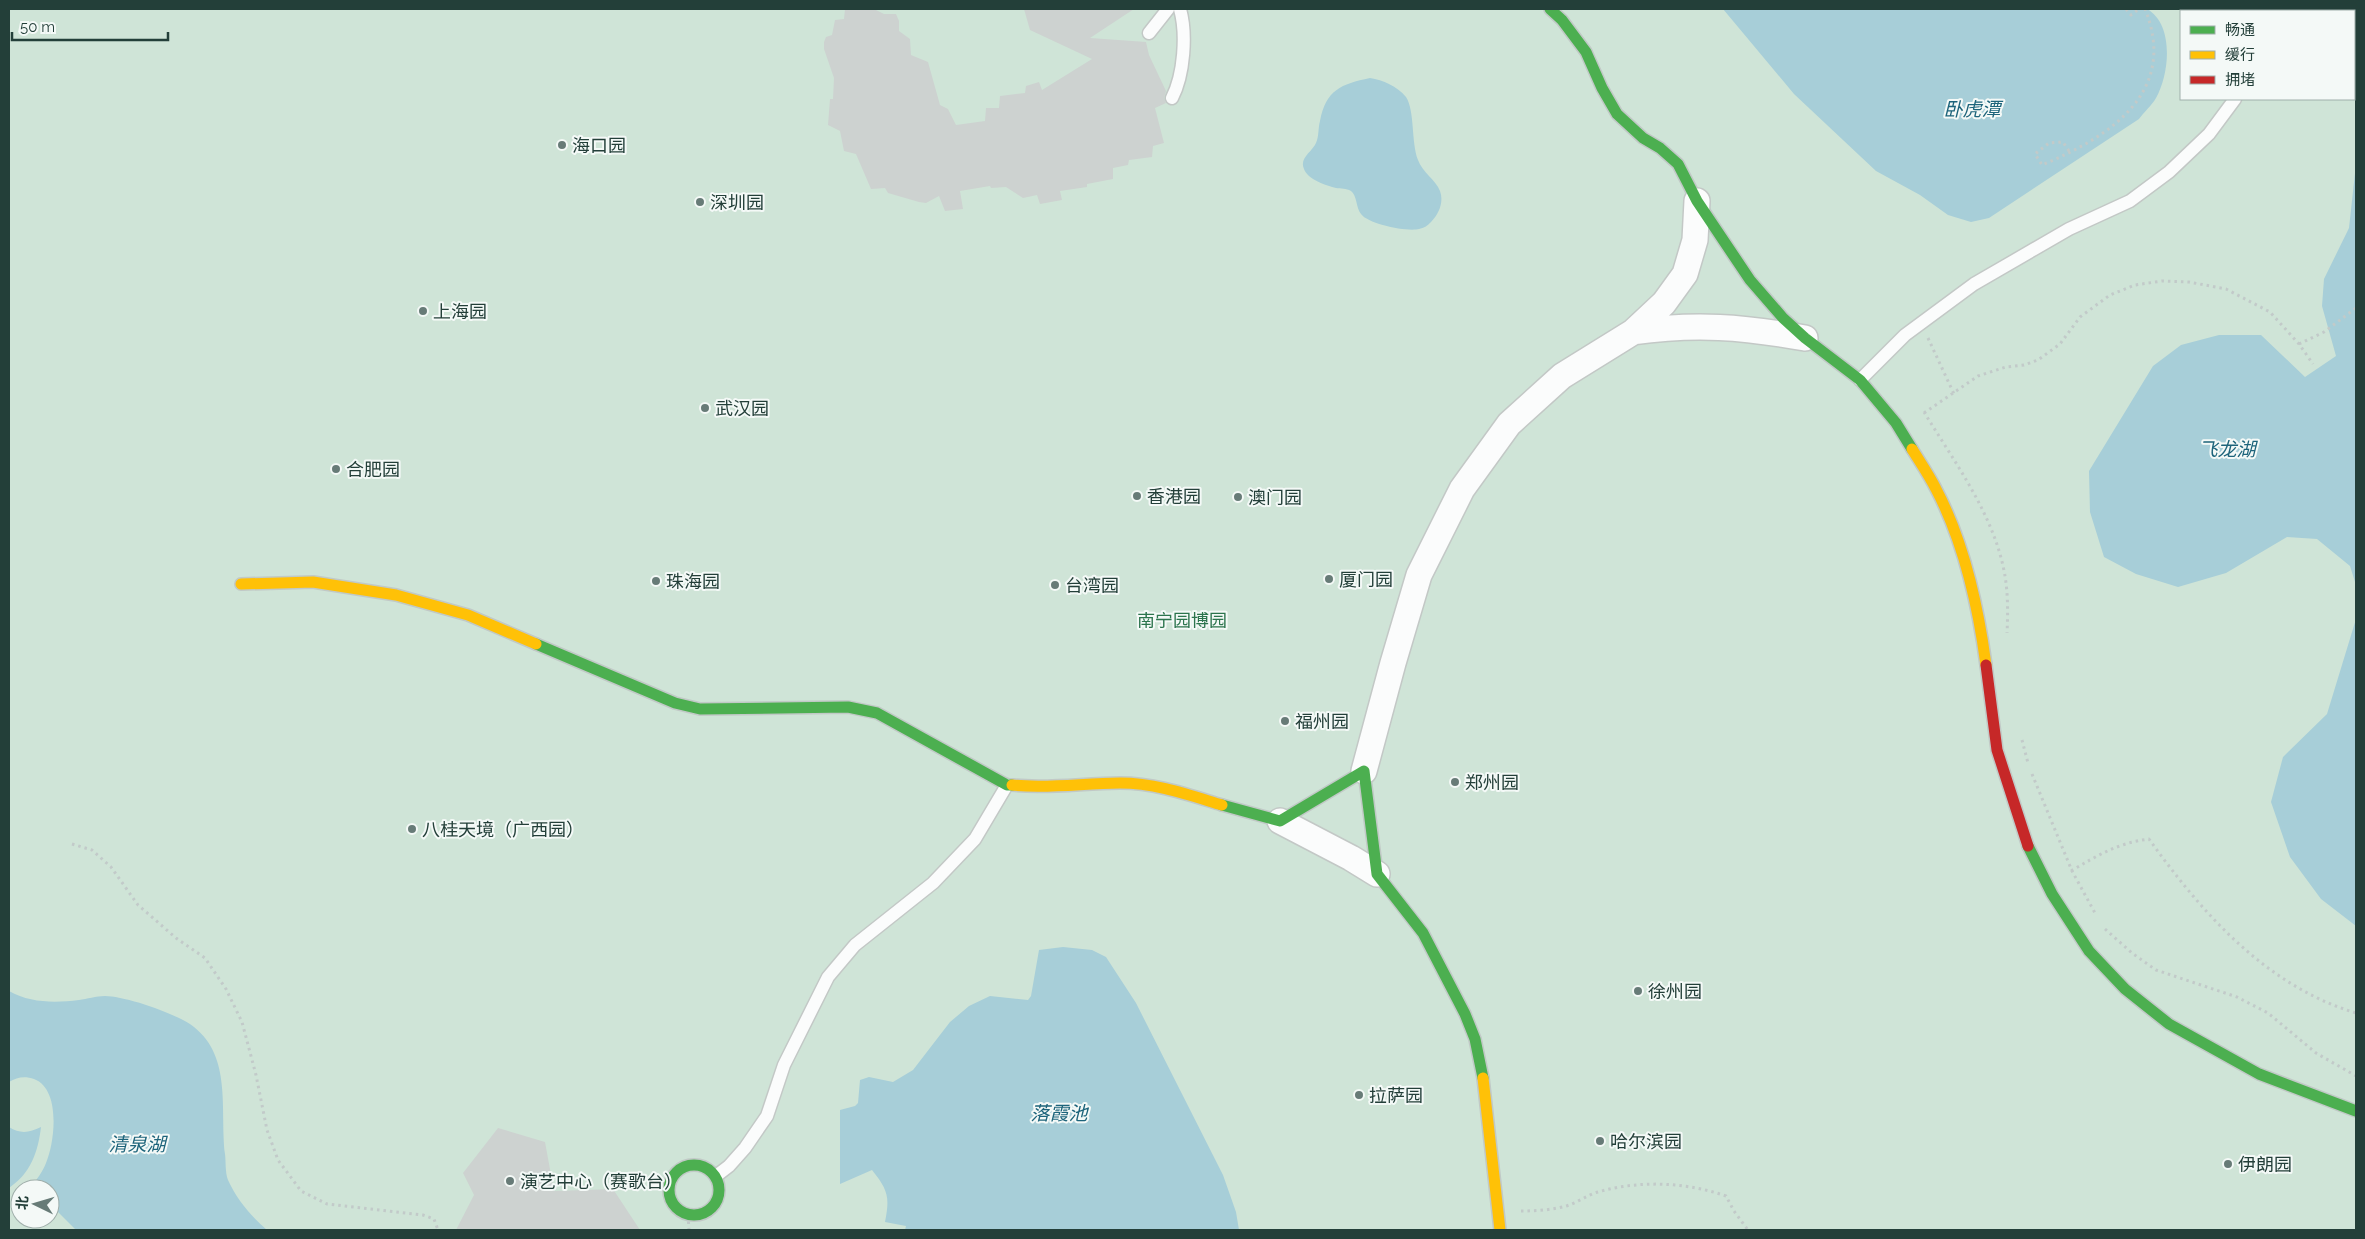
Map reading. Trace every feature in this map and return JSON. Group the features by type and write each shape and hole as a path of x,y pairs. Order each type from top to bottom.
{"street":[{"path":"1550,9 1562,20 1586,52 1602,88 1617,114 1643,138 1660,148 1678,164 1697,202 1750,280 1783,318 1805,338 1860,380 1896,423 1936,489 1955,533 1969,579 1982,636 1997,750 2024,838 2047,886 2089,951 2125,989 2169,1024 2259,1074 2356,1111"},
{"path":"1377,874 1364,771 1393,663 1420,576 1462,489 1516,418 1562,376 1633,332 1664,302 1685,274 1695,240 1697,202"},
{"path":"1633,332 1664,327 1701,326 1747,328 1805,338"},
{"path":"241,584 313,582 396,594 468,615 675,703 700,709 848,707 877,714 1007,785 1029,787 1121,783 1157,786 1280,821 1351,858 1377,874 1423,933 1465,1014 1475,1039 1482,1069 1496,1212 1500,1230"},
{"path":"1280,821 1364,771"},
{"path":"695,1164 703,1166 716,1176 720,1193 717,1201 705,1213 688,1215 680,1212 670,1198 668,1190 674,1174 680,1168 695,1164"}],"lane":[{"path":"1149,33 1168,9"},
{"path":"1172,98 1179,84 1182,62 1183,31 1180,9"},
{"path":"1860,380 1905,335 1974,284 2069,228 2130,200 2169,172 2209,134 2234,100"},
{"path":"716,1176 730,1166 767,1116 784,1064 828,977 855,946 933,883 975,839 1007,785"}],"path":[{"path":"2126,9 2131,14 2139,9"},
{"path":"2069,151 2063,142 2049,143 2035,154 2042,165 2069,151 2111,128 2138,102 2148,83 2154,62 2153,33 2145,9"},
{"path":"1896,423 1924,412 1954,394 1978,376 2038,360 2060,344 2080,317 2110,295 2135,285 2189,282 2226,289 2270,312 2299,344 2313,364"},
{"path":"2299,344 2324,332 2356,308"},
{"path":"1922,324 1954,394"},
{"path":"1924,412 1977,499 1997,544 2005,576 2007,639"},
{"path":"2021,739 2032,775 2072,871 2099,919"},
{"path":"2047,886 2098,855 2126,842 2149,839 2203,909 2245,951 2289,982 2340,1008 2356,1013"},
{"path":"72,844 92,850 111,867 138,905 176,938 206,958 226,989 242,1022 256,1075 267,1130 278,1160 301,1191 328,1204 423,1215 434,1219 438,1225 438,1230"},
{"path":"2103,927 2132,954 2156,970 2236,997 2268,1013 2316,1053 2356,1076"},
{"path":"1496,1212 1542,1210 1567,1206 1596,1192 1625,1186 1665,1185 1708,1190 1726,1196 1748,1230"},
{"path":"688,1215 689,1230"}],"green space":[{"name":"南宁园博园","path":"9,9 2356,9 2356,1230 9,1230"}],"water":[{"name":"卧虎潭","path":"1723,9 2147,9 2156,16 2162,26 2167,50 2166,63 2161,88 2156,98 2139,119 1989,218 1971,222 1948,215 1920,195 1876,171 1794,94"},
{"path":"1370,78 1390,84 1406,97 1411,110 1414,145 1418,160 1440,191 1441,204 1438,212 1427,226 1422,228 1413,230 1397,228 1379,224 1365,218 1361,214 1351,191 1318,182 1309,176 1304,169 1303,162 1316,143 1323,110 1331,95 1343,86"},
{"name":"飞龙湖","path":"2356,164 2356,585 2350,566 2317,539 2287,537 2226,573 2178,587 2136,574 2104,557 2090,512 2089,471 2153,366 2181,345 2219,335 2261,335 2305,377 2336,356 2322,306 2324,279 2349,228"},
{"path":"2356,619 2356,926 2321,899 2290,857 2271,802 2283,757 2327,714"},
{"name":"落霞池","path":"1063,947 1092,950 1106,957 1136,1003 1223,1175 1236,1212 1239,1230 905,1230 906,1226 885,1222 886,1194 872,1170 840,1184 840,1110 855,1106 858,1103 860,1080 869,1077 893,1082 913,1070 950,1022 969,1006 990,996 1028,1000 1031,996 1039,950"},
{"name":"清泉湖","path":"9,991 25,998 52,1002 102,996 114,997 138,1002 164,1011 186,1022 206,1039 214,1053 219,1069 222,1085 228,1180 245,1207 267,1230 76,1230 60,1214 60,1179 37,1179 46,1163 52,1142 54,1117 49,1093 43,1085 34,1079 21,1078 9,1082"},
{"path":"9,1127 25,1132 41,1127 38,1145 28,1169 20,1179 10,1179 9,1188"}],"building":[{"path":"845,9 874,9 884,14 896,14 899,21 899,31 910,39 911,55 928,62 940,105 948,109 956,125 985,121 986,108 999,108 1000,96 1025,93 1026,86 1039,82 1042,90 1092,59 1030,30 1024,9 1134,9 1090,38 1146,42 1149,55 1166,91 1164,98 1166,103 1155,108 1164,143 1153,146 1152,157 1129,160 1128,165 1113,168 1113,179 1087,184 1087,187 1060,191 1062,200 1040,204 1037,195 1023,198 1006,187 991,188 990,186 960,191 963,209 945,211 939,196 926,203 888,193 885,188 871,189 856,154 844,151 840,131 828,125 830,99 833,99 834,78 824,49 824,42 826,37 832,35 835,20 844,19"},
{"name":"演艺中心（赛歌台）","path":"498,1128 545,1142 554,1191 613,1189 640,1230 456,1230 474,1195 463,1173"}],"traffic: fast":[{"path":"1550,9 1562,20 1586,52 1602,88 1617,114 1643,138 1660,148 1678,164 1697,201 1750,280 1783,318 1805,338 1860,380 1896,423 1912,449"},
{"path":"536,644 675,703 700,709 848,707 877,713 1007,785 1012,785"},
{"path":"1222,805 1280,821 1364,771 1377,874 1423,933 1465,1014 1475,1039 1483,1078"},
{"path":"2028,846 2052,894 2089,951 2125,989 2169,1024 2259,1074 2356,1111"},
{"path":"689,1165 699,1165 712,1172 719,1185 719,1190 719,1195 712,1208 699,1215 689,1215 680,1211 673,1204 669,1195 669,1185 673,1176 680,1169 689,1165"}],"traffic: slow":[{"path":"1912,449 1946,509 1955,530 1969,574 1986,665"},
{"path":"241,584 313,582 396,595 468,615 536,644"},
{"path":"1012,785 1039,786 1106,783 1146,785 1172,790 1222,805"},
{"path":"1483,1078 1500,1230"}],"traffic: jam":[{"path":"1986,665 1997,750 2028,846"}],"place":[{"name":"海口园","path":"562,145"},
{"name":"深圳园","path":"700,202"},
{"name":"上海园","path":"423,311"},
{"name":"武汉园","path":"705,408"},
{"name":"合肥园","path":"336,469"},
{"name":"香港园","path":"1137,496"},
{"name":"澳门园","path":"1238,497"},
{"name":"厦门园","path":"1329,579"},
{"name":"珠海园","path":"656,581"},
{"name":"台湾园","path":"1055,585"},
{"name":"福州园","path":"1285,721"},
{"name":"郑州园","path":"1455,782"},
{"name":"八桂天境（广西园）","path":"412,829"},
{"name":"徐州园","path":"1638,991"},
{"name":"拉萨园","path":"1359,1095"},
{"name":"哈尔滨园","path":"1600,1141"},
{"name":"伊朗园","path":"2228,1164"},
{"name":"演艺中心（赛歌台）","path":"510,1181"}]}
